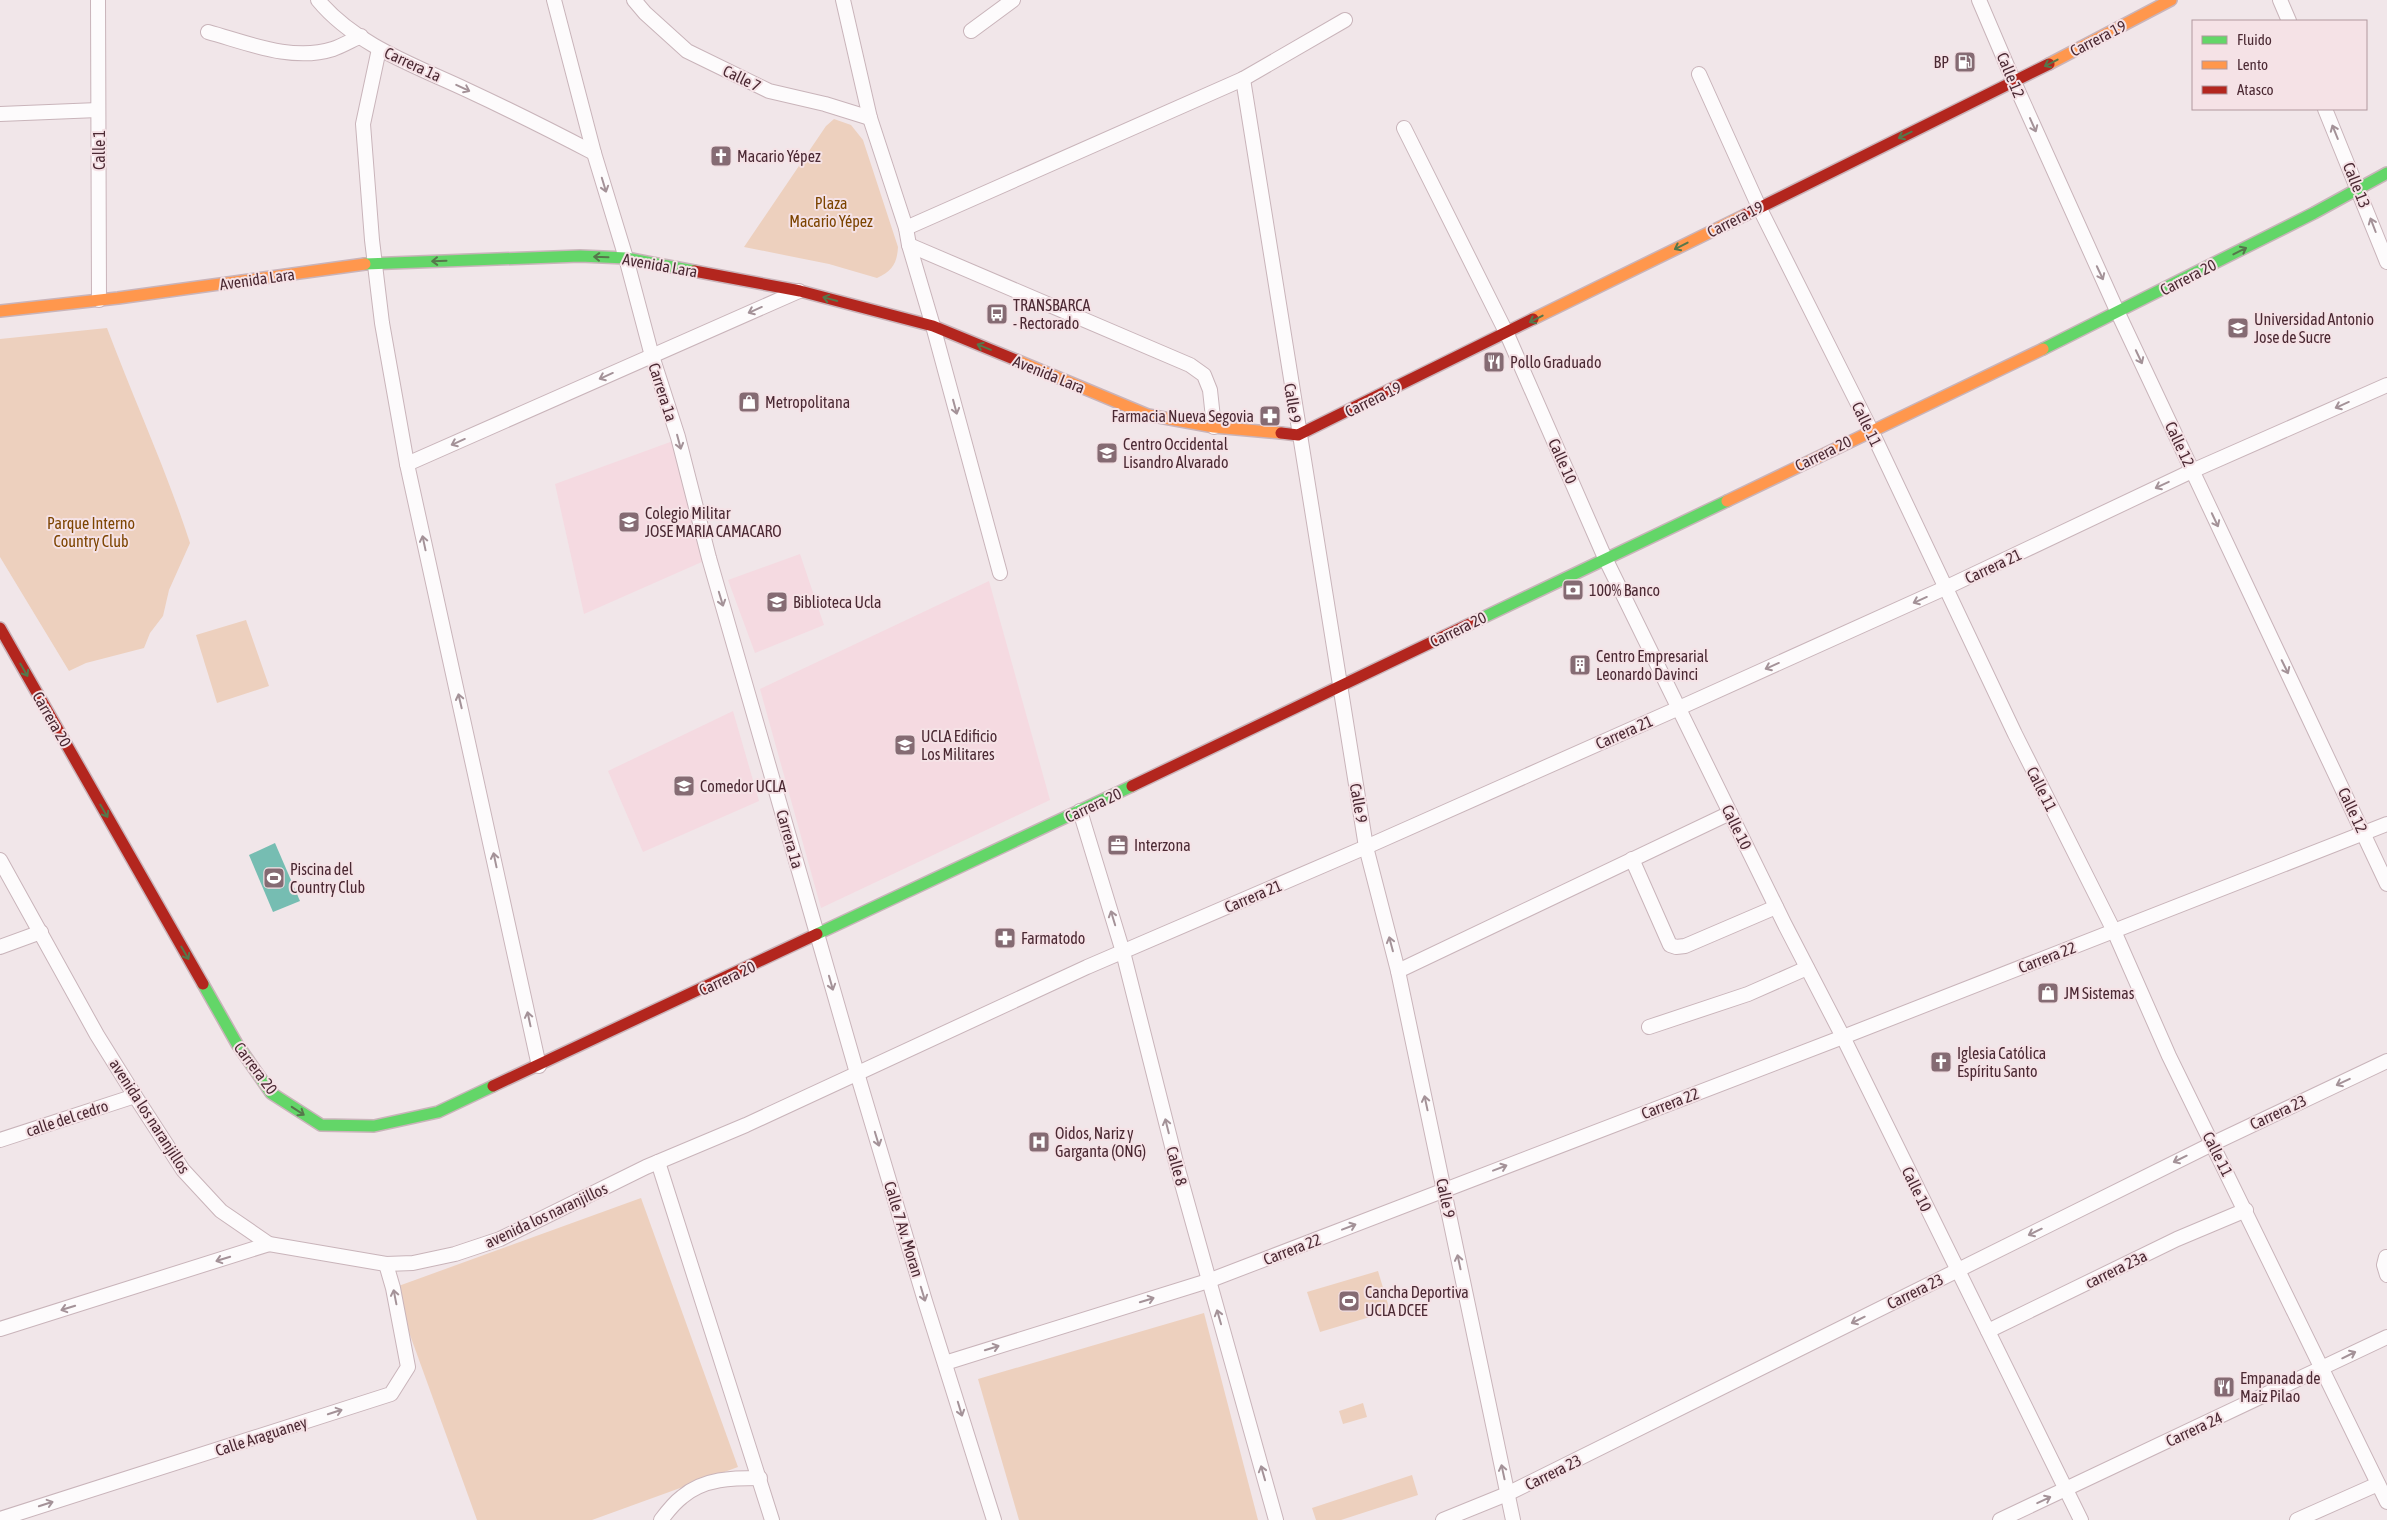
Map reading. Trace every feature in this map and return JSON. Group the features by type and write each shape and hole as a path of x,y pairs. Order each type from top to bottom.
{"street":[{"name":"Calle 1","path":"98,0 99,300"},
{"name":"Carrera 1a","path":"318,0 330,15 380,49 536,122 594,153 626,258 652,356 678,437 709,558 817,936"},
{"path":"554,0 594,153"},
{"name":"Calle 7","path":"634,0 645,13 687,51 769,91 825,104 870,118"},
{"path":"843,0 870,118 906,228 909,245 1000,573"},
{"path":"972,31 1013,0"},
{"name":"Calle 12","path":"1979,0 2118,313 2387,884"},
{"name":"Carrera 19","path":"1298,435 1506,334 1759,206 2014,82 2172,0"},
{"path":"2280,0 2289,20"},
{"path":"906,228 1242,79 1345,20"},
{"path":"208,32 286,53 312,53 333,49 361,36"},
{"path":"380,49 363,124 382,323 408,464 539,1066"},
{"name":"Calle 11","path":"1700,74 1759,206 1871,430 2015,734 2114,931 2169,1056 2246,1210 2387,1502"},
{"name":"Calle 9","path":"1242,79 1366,847 1398,971 1513,1520"},
{"path":"0,114 98,110"},
{"name":"Calle 13","path":"2325,110 2387,262"},
{"name":"Calle 10","path":"1404,128 1506,334 1605,558 1776,908 1843,1037 2081,1520"},
{"name":"Carrera 20","path":"0,628 237,1044 271,1093 321,1125 374,1126 438,1112 817,936 1339,688 1605,558 2118,313 2314,213 2387,173"},
{"path":"909,245 1190,365 1204,375 1210,390 1214,427"},
{"name":"Avenida Lara","path":"0,311 99,300 376,263 580,256 626,258 800,291 933,326 1148,415 1214,427 1298,435"},
{"path":"408,464 800,291"},
{"name":"Carrera 21","path":"857,1073 1123,952 1366,847 1679,708 1945,588 2192,471 2387,385"},
{"name":"Calle 8","path":"1080,811 1123,952 1208,1281 1276,1520"},
{"path":"1398,971 1730,813"},
{"name":"Carrera 22","path":"945,1363 1208,1281 1843,1037 2387,824"},
{"path":"1632,859 1670,945 1676,947 1685,946 1776,908"},
{"name":"avenida los naranjillos","path":"0,860 97,1035 183,1170 221,1211 269,1244 386,1264 413,1263 500,1239 658,1162 746,1125 857,1073"},
{"path":"0,947 41,932"},
{"name":"Calle 7 Av. Moran","path":"817,936 994,1520"},
{"path":"1649,1027 1748,994 1807,968"},
{"name":"Carrera 23","path":"1443,1520 1507,1494 2212,1144 2387,1061"},
{"name":"calle del cedro","path":"0,1140 135,1096"},
{"path":"658,1162 772,1520"},
{"name":"carrera 23a","path":"1988,1331 2177,1239 2246,1210"},
{"path":"0,1329 269,1244"},
{"path":"2386,1257 2384,1265 2387,1276"},
{"name":"Calle Araguaney","path":"0,1519 391,1394 408,1366 393,1288 386,1264"},
{"name":"Carrera 24","path":"2000,1520 2387,1337"},
{"path":"661,1520 682,1496 702,1486 722,1478 760,1478"},
{"path":"2297,1520 2378,1484"}],"shaded area":[{"name":"Colegio Militar JOSE MARIA CAMACARO","path":"673,441 704,561 584,614 555,484"},
{"name":"Biblioteca Ucla","path":"800,554 824,625 755,653 728,580"},
{"name":"UCLA Edificio Los Militares","path":"989,581 1050,800 821,908 760,689"},
{"name":"Comedor UCLA","path":"733,711 759,801 643,852 608,771"},
{"name":"Piscina del Country Club","path":"275,843 300,901 273,912 249,855"}],"green space":[{"name":"Plaza Macario Yépez","path":"834,119 851,125 863,140 898,247 893,266 877,278 829,264 744,247 826,126"},
{"name":"Parque Interno Country Club","path":"107,328 171,488 190,543 169,590 163,616 150,633 144,648 86,663 69,671 0,557 0,339"},
{"path":"246,620 269,686 217,703 196,635"},
{"path":"641,1198 738,1467 592,1520 477,1520 393,1288"},
{"name":"Cancha Deportiva UCLA DCEE","path":"1378,1271 1390,1311 1320,1332 1307,1292"},
{"path":"1204,1313 1258,1520 1019,1520 978,1379"},
{"path":"1363,1403 1367,1417 1343,1424 1339,1411"},
{"path":"1412,1475 1418,1495 1341,1520 1316,1520 1312,1508"}],"traffic: fast":[{"path":"2043,349 2314,213 2387,173"},
{"path":"365,264 580,256 626,258 694,271"},
{"path":"1480,619 1727,501"},
{"path":"817,934 1132,786"},
{"path":"203,984 237,1044 271,1093 321,1125 374,1126 438,1112 493,1086"}],"traffic: slow":[{"path":"2049,64 2171,0"},
{"path":"1533,319 1745,215"},
{"path":"0,311 118,298 365,264"},
{"path":"1727,501 2043,349"},
{"path":"1016,360 1148,415 1214,427 1281,433"}],"traffic: jam":[{"path":"1745,215 2049,64"},
{"path":"694,271 800,291 933,326 1016,360"},
{"path":"1281,433 1298,435 1533,319"},
{"path":"1132,786 1480,619"},
{"path":"0,628 203,984"},
{"path":"493,1086 817,934"}],"place":[{"name":"BP","path":"1965,62"},
{"name":"Macario Yépez","path":"721,156"},
{"name":"TRANSBARCA - Rectorado","path":"997,314"},
{"name":"Universidad Antonio Jose de Sucre","path":"2238,328"},
{"name":"Pollo Graduado","path":"1494,362"},
{"name":"Metropolitana","path":"749,402"},
{"name":"Farmacia Nueva Segovia","path":"1270,416"},
{"name":"Centro Occidental Lisandro Alvarado","path":"1107,453"},
{"name":"Colegio Militar JOSE MARIA CAMACARO","path":"629,522"},
{"name":"100% Banco","path":"1573,590"},
{"name":"Biblioteca Ucla","path":"777,602"},
{"name":"Centro Empresarial Leonardo Davinci","path":"1580,665"},
{"name":"UCLA Edificio Los Militares","path":"905,745"},
{"name":"Comedor UCLA","path":"684,786"},
{"name":"Interzona","path":"1118,845"},
{"name":"Piscina del Country Club","path":"274,878"},
{"name":"Farmatodo","path":"1005,938"},
{"name":"JM Sistemas","path":"2048,993"},
{"name":"Iglesia Católica Espíritu Santo","path":"1941,1062"},
{"name":"Oidos, Nariz y Garganta (ONG)","path":"1039,1142"},
{"name":"Cancha Deportiva UCLA DCEE","path":"1349,1301"},
{"name":"Empanada de Maiz Pilao","path":"2224,1387"}]}
